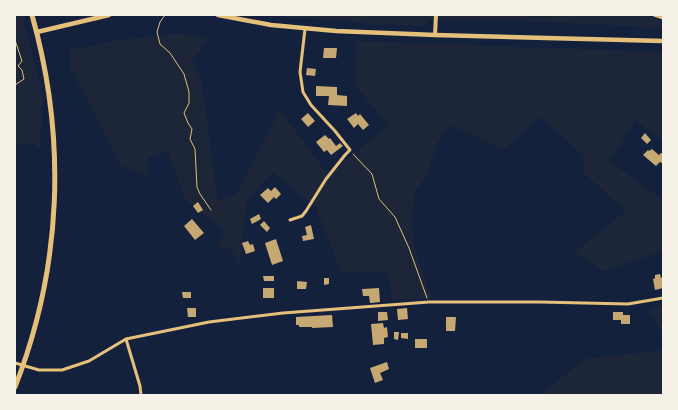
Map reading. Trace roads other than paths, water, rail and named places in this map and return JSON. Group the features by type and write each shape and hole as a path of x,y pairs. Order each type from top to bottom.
{"main road":[{"path":"15,387 29,346 46,282 52,239 55,199 55,162 52,117 44,66 32,15"},
{"path":"37,32 109,15"},
{"path":"218,15 271,25 344,32 663,41"}],"street":[{"path":"435,35 436,15"},
{"path":"654,15 663,18"},
{"path":"290,220 302,216 326,179 344,155 350,150 311,105 303,92 300,72 305,29"},
{"path":"15,363 39,370 62,370 89,361 126,339 205,323 283,313 429,302 628,304 663,298"},
{"path":"126,339 140,386 141,395"}]}
